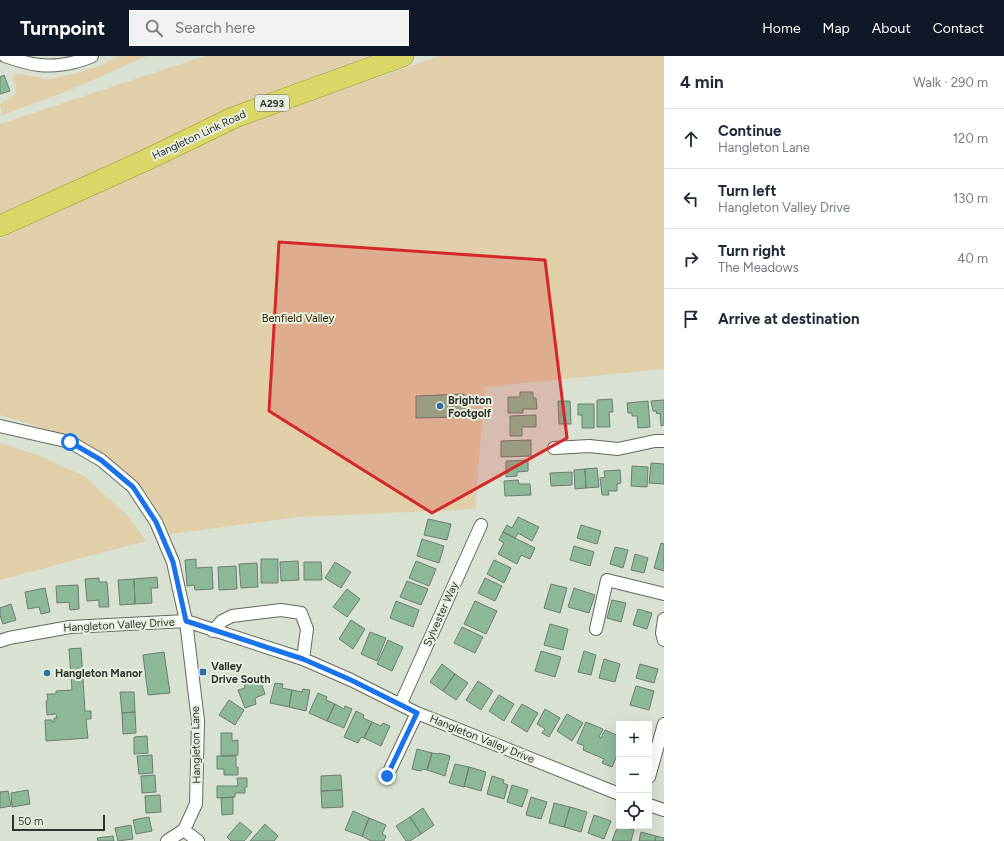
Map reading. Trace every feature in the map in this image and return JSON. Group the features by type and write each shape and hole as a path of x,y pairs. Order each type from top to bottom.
{"highway":[{"name":"Hangleton Link Road","path":"0,226 146,160 235,117 403,56"}],"street":[{"path":"5,56 31,64 58,66 88,59 92,56"},
{"name":"Hangleton Lane","path":"0,426 70,442 101,460 133,487 156,522 173,562 186,621 198,721 196,804 184,830"},
{"path":"554,448 589,446 618,449 655,441 664,441"},
{"name":"Sylvester Way","path":"401,704 481,525"},
{"path":"596,629 607,580 664,594"},
{"path":"213,631 222,621 232,616 281,610 301,613 307,629 303,659"},
{"path":"664,619 662,633 664,640"},
{"name":"Hangleton Valley Drive","path":"0,641 70,627 186,621 303,659 401,704 417,713 617,793"},
{"path":"387,776 417,713"},
{"path":"652,767 664,724"},
{"path":"652,807 664,810"},
{"path":"167,841 184,830 198,841"}],"highlighted area":[{"path":"279,242 545,260 567,438 432,513 269,411"}],"green space":[{"path":"116,56 147,56 68,91 2,115 0,104 15,94 16,85 13,80 13,75 20,74 50,79 78,73 104,64"},
{"path":"205,56 368,56 245,102 0,221 0,124"},
{"name":"Benfield Valley","path":"439,56 664,56 664,369 485,387 475,509 299,517 170,534 160,514 137,481 92,447 49,430 0,415 0,239 247,123"},
{"path":"0,443 41,456 84,476 128,516 146,541 0,580"}],"building":[{"path":"4,75 10,91 0,94 0,77"},
{"path":"520,392 533,392 533,398 536,398 537,409 523,409 523,413 508,413 508,397 520,397"},
{"name":"Brighton Footgolf","path":"464,394 465,417 416,418 416,396"},
{"path":"612,399 613,412 609,412 610,427 597,427 597,400"},
{"path":"664,400 664,425 661,426 660,413 657,414 656,411 653,411 651,401"},
{"path":"558,401 570,401 571,424 559,424"},
{"path":"648,401 650,427 638,428 637,416 632,416 632,413 628,413 627,403"},
{"path":"578,404 594,404 594,428 582,428 582,415 578,415"},
{"path":"536,415 536,427 522,427 522,436 510,436 510,416"},
{"path":"531,440 531,456 501,457 501,441"},
{"path":"528,460 528,471 517,472 517,476 506,477 506,461"},
{"path":"651,463 664,464 664,484 649,483"},
{"path":"632,466 648,467 647,487 631,486"},
{"path":"597,468 599,487 586,488 585,469"},
{"path":"585,469 586,488 575,489 574,470"},
{"path":"620,470 621,483 617,484 617,491 608,491 609,495 602,495 600,478 605,477 604,471"},
{"path":"572,472 572,485 551,486 550,473"},
{"path":"518,480 519,484 530,484 531,495 505,496 504,481"},
{"path":"518,517 539,527 532,541 518,533 515,538 503,532 507,525 512,528"},
{"path":"428,519 451,524 447,540 424,535"},
{"path":"581,525 601,531 597,544 577,538"},
{"path":"503,532 535,548 530,559 521,555 517,564 498,554 504,543 499,540"},
{"path":"422,539 444,546 439,563 417,556"},
{"path":"661,543 664,544 664,571 654,568"},
{"path":"574,546 594,552 590,566 570,560"},
{"path":"615,547 628,550 623,568 610,564"},
{"path":"635,554 648,558 644,573 631,570"},
{"path":"196,559 196,568 212,567 213,589 195,590 194,585 187,586 185,560"},
{"path":"261,559 278,559 278,583 261,583"},
{"path":"494,560 511,568 504,583 487,574"},
{"path":"298,561 299,580 281,581 280,562"},
{"path":"416,561 436,569 429,586 409,578"},
{"path":"304,562 321,562 322,580 304,580"},
{"path":"335,562 351,572 341,588 325,578"},
{"path":"257,563 258,587 241,588 239,564"},
{"path":"236,566 237,589 219,590 218,567"},
{"path":"157,577 158,588 151,588 152,603 135,604 134,579"},
{"path":"99,578 99,582 107,582 109,607 99,607 99,600 87,601 85,579"},
{"path":"485,578 502,586 495,601 478,593"},
{"path":"134,579 135,604 120,605 118,580"},
{"path":"407,581 428,589 421,605 400,597"},
{"path":"551,584 567,588 560,613 544,608"},
{"path":"78,585 79,609 70,610 69,602 57,603 56,586"},
{"path":"45,588 50,612 41,614 39,607 28,609 25,592"},
{"path":"574,588 595,595 589,613 568,607"},
{"path":"347,589 360,599 347,617 333,607"},
{"path":"612,600 626,603 621,622 607,618"},
{"path":"396,601 419,610 413,627 390,618"},
{"path":"475,601 497,611 486,634 464,624"},
{"path":"11,604 16,620 3,624 0,615 0,608"},
{"path":"638,609 652,613 647,629 633,625"},
{"path":"351,620 365,629 353,649 339,639"},
{"path":"550,624 568,629 563,650 544,645"},
{"path":"462,627 483,637 475,653 454,643"},
{"path":"370,632 386,638 377,661 361,654"},
{"path":"388,640 403,647 392,671 377,664"},
{"name":"Hangleton Manor","path":"81,648 85,711 91,711 91,719 86,719 88,738 46,741 45,720 52,720 52,722 54,722 54,718 57,718 56,714 47,715 47,694 56,694 56,691 72,690 69,649"},
{"path":"541,651 561,657 555,677 535,671"},
{"path":"584,651 596,655 591,675 578,672"},
{"path":"164,652 170,693 148,695 143,655"},
{"path":"604,659 620,664 615,682 599,678"},
{"path":"442,664 455,674 443,691 430,682"},
{"path":"640,664 658,669 654,683 636,678"},
{"path":"455,674 468,683 456,700 443,691"},
{"path":"260,680 265,694 255,698 256,704 245,708 238,690 245,688 244,685"},
{"path":"478,681 493,691 481,710 466,700"},
{"path":"275,683 283,684 282,688 292,690 289,707 270,703"},
{"path":"636,686 654,691 649,710 630,705"},
{"path":"303,689 310,690 306,711 289,707 292,690 302,692"},
{"path":"120,692 134,692 135,712 122,713"},
{"path":"318,693 327,697 326,700 335,704 327,721 309,713"},
{"path":"499,695 514,704 504,721 489,711"},
{"path":"229,700 244,710 235,725 219,715"},
{"path":"335,704 344,709 345,706 352,709 344,728 327,721"},
{"path":"522,704 538,713 527,732 511,722"},
{"path":"545,709 560,718 549,737 542,733 545,729 537,724"},
{"path":"356,711 364,715 363,718 372,722 364,738 361,737 358,743 344,737"},
{"path":"135,712 136,733 123,734 122,713"},
{"path":"567,714 583,723 572,741 557,731"},
{"path":"372,722 381,726 383,723 390,726 381,746 364,738"},
{"path":"586,722 603,729 599,737 601,738 605,730 616,735 616,758 612,767 602,763 604,759 583,750 584,746 577,743"},
{"path":"221,733 232,733 232,741 238,740 238,755 221,756"},
{"path":"147,736 148,753 134,754 134,737"},
{"path":"417,749 432,753 427,770 422,769 421,771 412,769"},
{"path":"432,753 450,756 445,776 427,770"},
{"path":"152,755 153,773 139,774 137,756"},
{"path":"217,756 236,756 238,775 224,775 224,769 217,769"},
{"path":"455,764 469,767 464,787 449,783"},
{"path":"469,767 486,772 481,791 464,786"},
{"path":"155,775 156,792 142,793 141,776"},
{"path":"341,775 342,790 321,791 321,776"},
{"path":"492,776 504,780 503,783 508,785 504,799 487,794"},
{"path":"237,778 247,778 245,793 235,793 235,797 217,798 217,786 238,786"},
{"path":"512,785 528,790 522,807 507,802"},
{"path":"28,790 30,804 12,807 11,793"},
{"path":"342,790 343,807 322,808 321,791"},
{"path":"8,791 11,806 0,808 0,792"},
{"path":"160,795 161,812 146,813 145,796"},
{"path":"233,797 233,814 222,815 221,798"},
{"path":"531,797 547,802 541,819 526,815"},
{"path":"554,803 570,807 564,827 549,823"},
{"path":"570,807 587,812 581,832 564,827"},
{"path":"423,808 434,825 421,834 410,817"},
{"path":"353,811 369,818 362,836 345,830"},
{"path":"594,815 611,821 604,839 588,833"},
{"path":"149,817 152,831 136,834 133,820"},
{"path":"410,817 421,834 410,841 406,841 396,826"},
{"path":"369,818 386,825 382,834 386,836 384,841 371,841 362,836"},
{"path":"240,822 252,832 244,841 231,841 227,837"},
{"path":"265,824 278,836 274,841 250,841"},
{"path":"131,825 133,839 118,841 115,828"},
{"path":"616,829 634,830 631,841 612,841"},
{"path":"641,832 656,836 655,841 639,841"},
{"path":"113,836 114,841 98,841 97,838"},
{"path":"656,836 664,838 664,841 655,841"}],"place":[{"name":"Brighton Footgolf","path":"440,406"},
{"name":"Valley Drive South","path":"203,672"},
{"name":"Hangleton Manor","path":"47,673"}],"route":[{"path":"70,442 101,460 133,487 156,522 173,562 186,621 303,659 351,680 417,713 387,776"}]}
